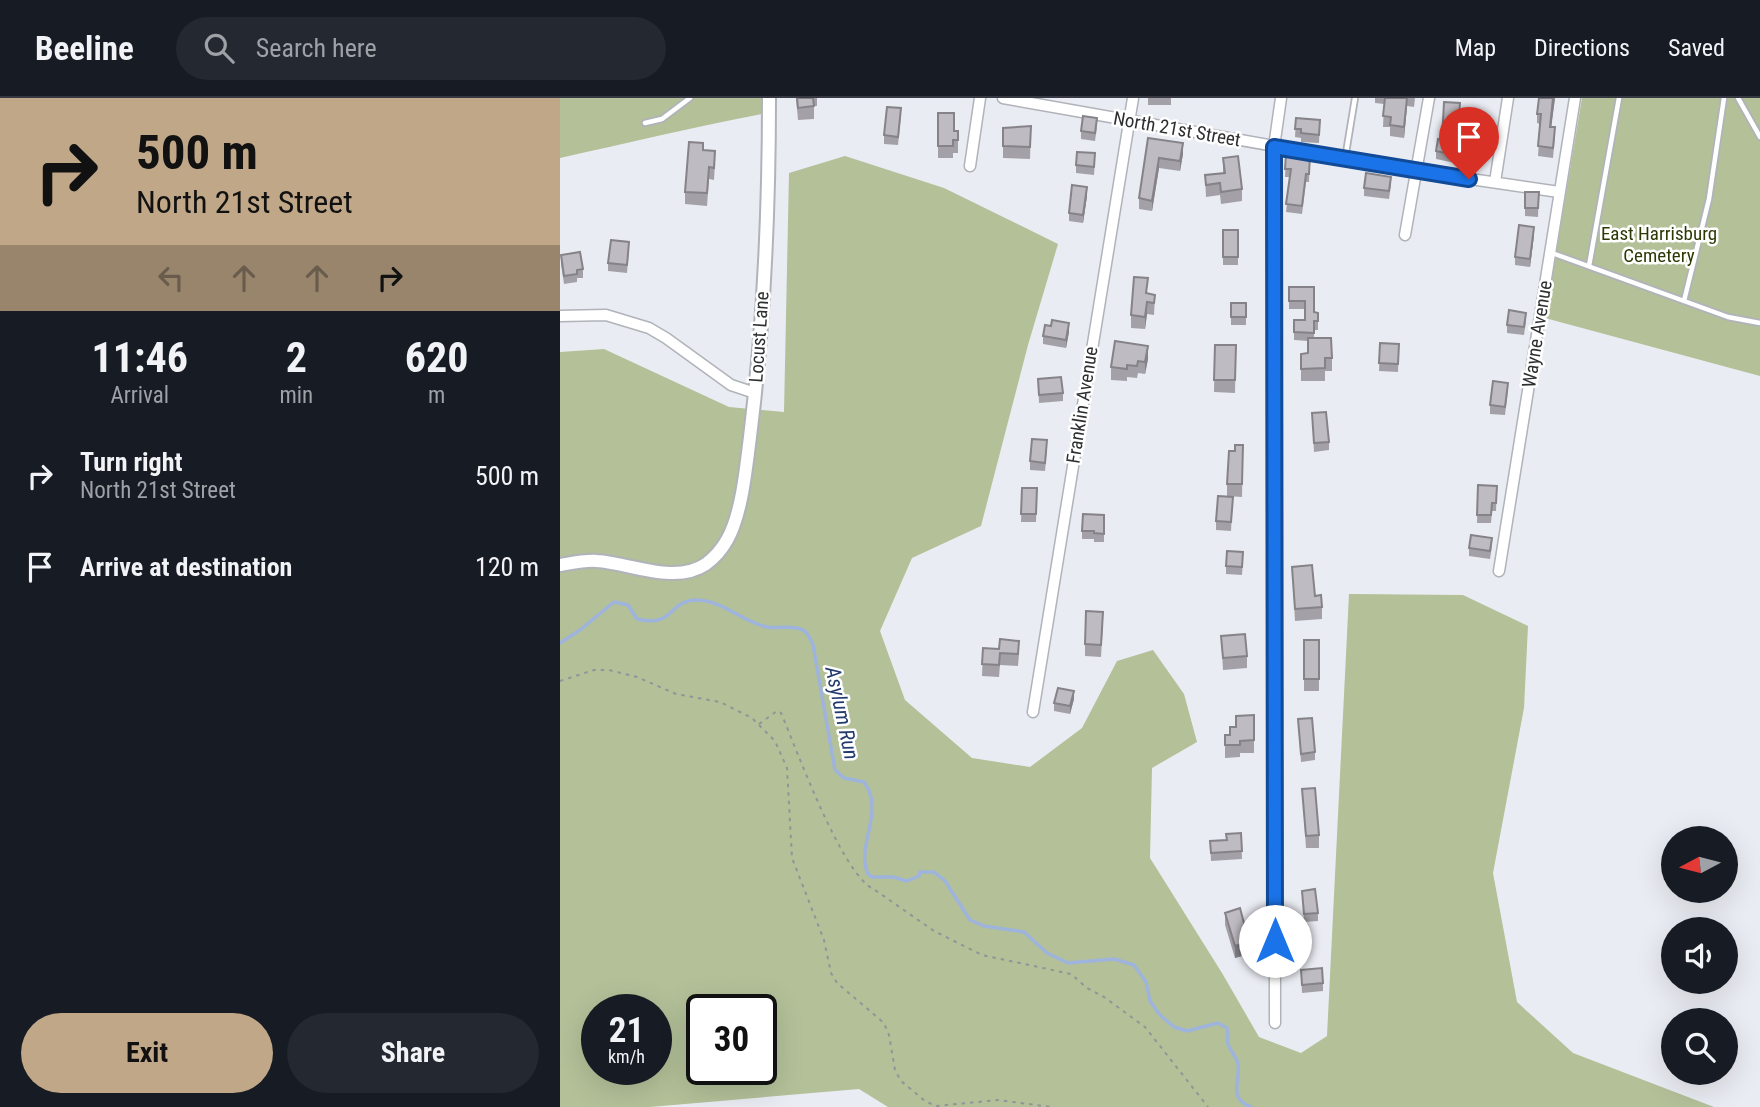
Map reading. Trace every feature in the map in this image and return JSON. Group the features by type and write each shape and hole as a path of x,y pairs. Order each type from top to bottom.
{"street":[{"name":"Locust Lane","path":"560,565 594,561 667,573 687,572 704,565 718,553 728,539 736,518 747,461 755,393 769,202 769,98"},
{"path":"970,166 980,98"},
{"name":"North 21st Street","path":"1003,98 1274,147 1559,192"},
{"name":"Franklin Avenue","path":"1032,712 1133,98"},
{"path":"1275,1023 1274,147 1281,98"},
{"path":"1405,235 1429,98"},
{"path":"1495,183 1508,98"},
{"name":"Wayne Avenue","path":"1499,571 1575,98"},
{"path":"560,316 606,316 649,328 731,385 755,393"}],"lane":[{"path":"645,123 662,119 690,98"},
{"path":"1345,159 1355,98"},
{"path":"1588,266 1619,98"},
{"path":"1684,301 1709,199 1724,98"},
{"path":"1738,98 1760,137"},
{"path":"1550,252 1728,317 1760,323"}],"path":[{"path":"560,681 594,670 617,672 637,677 676,694 728,704 758,724 775,741 787,768 790,849 802,888 824,940 831,973 837,983 884,1023 889,1035 895,1070 901,1081 925,1101 936,1106 998,1100 1051,1107"},
{"path":"758,724 777,711 781,713 843,852 866,886 934,931 982,955 1071,974 1145,1027 1208,1107"}],"green space":[{"path":"560,98 763,98 762,114 560,158"},
{"name":"East Harrisburg Cemetery","path":"1582,98 1760,98 1760,376 1545,318"},
{"path":"845,156 944,188 1058,244 1028,345 981,526 912,558 880,631 905,700 972,758 1030,767 1082,728 1117,661 1153,650 1184,694 1197,742 1152,768 1150,858 1259,1037 1301,1053 1327,1036 1349,594 1463,595 1528,626 1524,708 1493,873 1517,1002 1573,1053 1714,1107 888,1107 859,1089 650,1107 560,1107 560,352 604,349 729,407 784,412 789,173"}],"building":[{"path":"797,98 813,98 814,106 798,108"},
{"path":"1385,98 1407,98 1404,127 1390,125 1391,117 1383,116"},
{"path":"1539,98 1553,98 1550,127 1555,127 1553,148 1538,146 1541,114 1537,114"},
{"path":"1444,102 1460,103 1457,143 1462,144 1460,156 1436,151 1438,139 1442,140"},
{"path":"887,107 901,108 898,137 884,135"},
{"path":"938,113 954,113 954,131 958,131 958,140 953,140 953,146 938,146"},
{"path":"1083,116 1097,118 1095,133 1081,131"},
{"path":"1296,118 1320,120 1319,135 1301,133 1301,129 1295,129"},
{"path":"1031,126 1030,147 1003,146 1003,128"},
{"path":"1148,138 1183,143 1180,161 1159,158 1152,201 1139,198"},
{"path":"689,142 703,143 703,150 715,151 714,168 709,167 707,193 685,192"},
{"path":"1077,152 1095,153 1094,167 1076,165"},
{"path":"1286,154 1310,155 1302,206 1286,204 1291,169 1285,169"},
{"path":"1238,156 1242,189 1221,192 1220,183 1206,185 1205,175 1225,173 1223,158"},
{"path":"1366,173 1391,177 1389,191 1364,188"},
{"path":"1072,185 1087,187 1083,215 1069,213"},
{"path":"1525,192 1539,192 1538,208 1525,208"},
{"path":"1519,225 1534,227 1530,259 1515,257"},
{"path":"1223,230 1238,230 1238,257 1223,257"},
{"path":"611,240 629,242 627,265 608,263"},
{"path":"580,252 583,269 577,270 577,274 564,276 561,255"},
{"path":"1134,277 1148,278 1146,293 1155,295 1154,303 1147,302 1145,317 1131,315"},
{"path":"1289,287 1314,287 1314,312 1318,313 1318,321 1314,321 1314,333 1294,332 1294,320 1305,320 1305,301 1289,301"},
{"path":"1231,303 1246,303 1246,317 1231,317"},
{"path":"1509,310 1526,313 1524,327 1507,325"},
{"path":"1052,320 1069,323 1066,340 1043,336 1045,325 1051,326"},
{"path":"1308,338 1331,338 1332,358 1325,358 1325,368 1301,369 1301,354 1308,353"},
{"path":"1115,341 1148,346 1145,362 1138,361 1137,366 1127,365 1127,369 1111,367"},
{"path":"1380,343 1399,344 1398,364 1379,363"},
{"path":"1215,345 1236,345 1235,380 1214,380"},
{"path":"1061,377 1063,393 1039,395 1038,379"},
{"path":"1493,381 1508,383 1505,407 1490,405"},
{"path":"1326,412 1329,442 1314,443 1312,413"},
{"path":"1032,439 1047,440 1045,463 1030,461"},
{"path":"1235,445 1243,445 1242,484 1227,484 1229,451 1235,451"},
{"path":"1478,485 1497,486 1496,503 1492,503 1491,515 1477,515"},
{"path":"1022,488 1037,488 1036,514 1021,514"},
{"path":"1218,496 1233,497 1231,522 1216,521"},
{"path":"1083,514 1104,515 1104,534 1082,531"},
{"path":"1471,535 1492,538 1490,551 1469,548"},
{"path":"1227,551 1243,552 1242,567 1226,566"},
{"path":"1312,565 1315,596 1321,595 1322,607 1295,609 1292,567"},
{"path":"1086,611 1103,612 1101,645 1085,644"},
{"path":"1245,634 1247,656 1223,658 1221,636"},
{"path":"1000,639 1019,641 1018,654 1000,653 999,665 982,664 983,648 999,649"},
{"path":"1304,640 1319,640 1319,679 1304,679"},
{"path":"1058,688 1074,691 1070,706 1054,703"},
{"path":"1254,715 1254,740 1240,741 1240,745 1225,745 1225,735 1230,735 1230,727 1236,727 1236,716"},
{"path":"1312,718 1315,752 1301,754 1298,719"},
{"path":"1315,788 1319,835 1306,836 1302,789"},
{"path":"1241,833 1242,851 1211,853 1210,841 1227,840 1226,834"},
{"path":"1315,889 1318,913 1304,914 1302,891"},
{"path":"1240,908 1249,942 1235,946 1225,913"},
{"path":"1322,968 1323,983 1302,985 1301,970"}],"waterway":[{"name":"Asylum Run","path":"560,643 614,602 628,605 637,619 649,621 665,617 687,601 706,601 758,624 796,628 805,632 813,645 835,770 844,778 864,782 870,793 872,816 865,852 868,874 872,877 893,877 907,881 919,876 920,872 934,872 945,881 970,920 984,926 1024,932 1047,953 1068,963 1114,959 1134,965 1146,982 1150,1001 1160,1015 1174,1027 1187,1031 1218,1023 1227,1028 1228,1044 1238,1064 1237,1094 1239,1099 1251,1107"}],"route":[{"path":"1275,941 1274,147 1469,179"}]}
